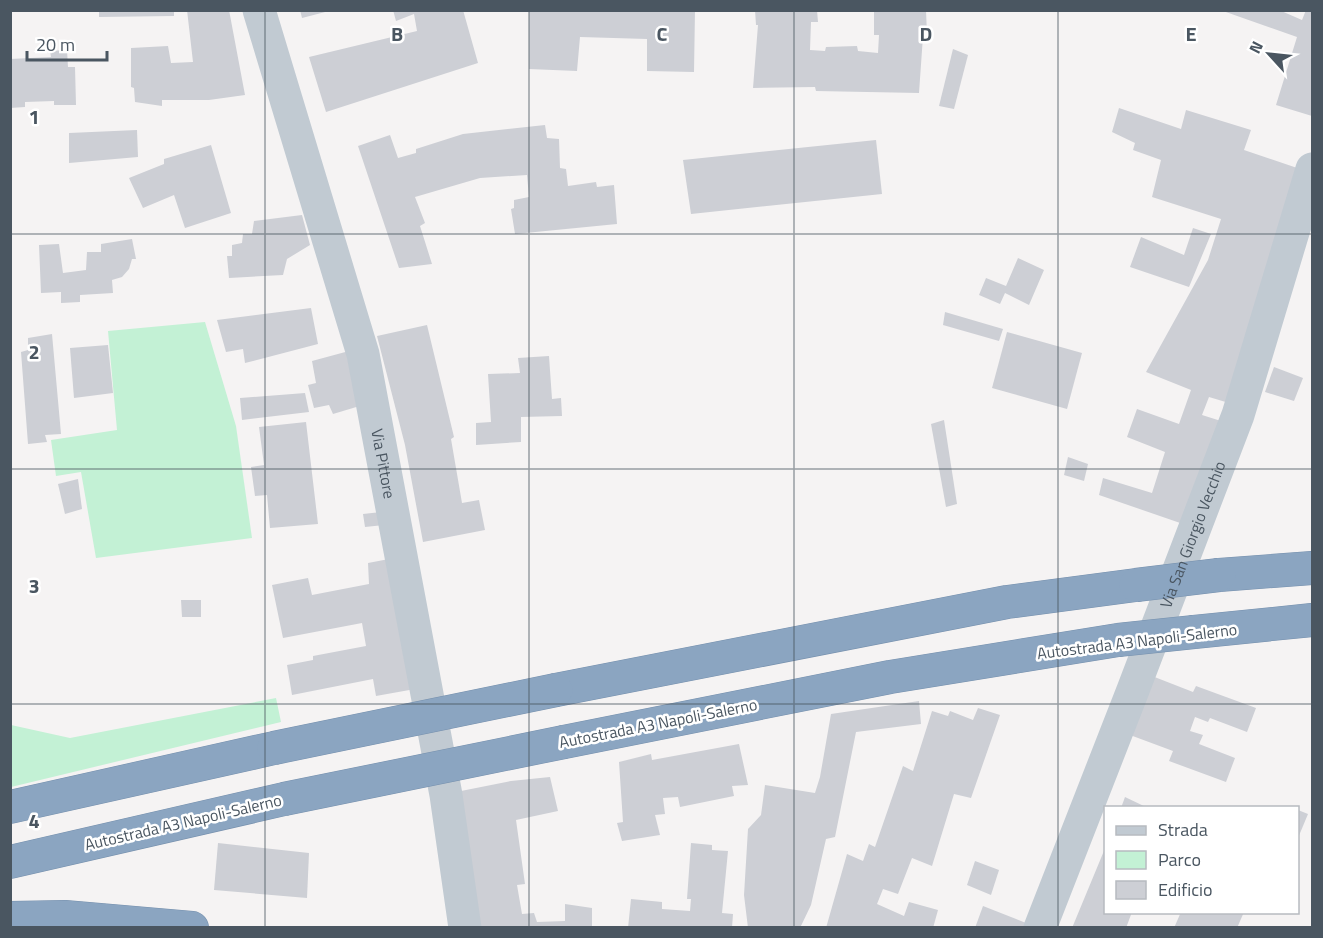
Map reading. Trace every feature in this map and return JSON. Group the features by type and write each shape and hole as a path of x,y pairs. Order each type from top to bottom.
{"highway":[{"path":"10,807 274,748 556,690 1007,603 1219,575 1312,568"},
{"name":"Autostrada A3 Napoli-Salerno","path":"10,862 284,799 890,677 1118,640 1312,620"},
{"path":"10,918 65,917 192,927"}],"street":[{"name":"Via Pittore","path":"259,10 363,354 442,773 465,927"},
{"name":"Via San Giorgio Vecchio","path":"1040,927 1134,690 1238,415 1312,169"}],"green space":[{"path":"205,322 236,426 252,538 96,558 81,472 56,476 51,440 117,430 108,331"},
{"path":"276,698 281,722 11,787 11,725 70,738"}],"building":[{"path":"99,10 174,10 174,16 99,17"},
{"path":"187,10 229,10 245,95 209,100 162,100 162,106 135,102 134,88 131,87 131,48 168,46 171,63 193,62"},
{"path":"300,10 329,10 329,11 302,18"},
{"path":"393,10 463,10 478,63 326,112 309,57 417,31 414,14 396,21"},
{"path":"529,10 695,10 694,72 647,71 647,39 580,37 577,71 529,69"},
{"path":"755,10 817,10 818,22 811,22 810,50 825,51 826,47 857,46 858,51 878,53 879,35 874,35 874,10 926,10 927,35 923,36 919,93 816,91 815,87 753,88 758,25 756,25"},
{"path":"1279,10 1302,20 1306,10 1312,10 1312,116 1276,105 1297,37 1223,11"},
{"path":"953,49 968,55 954,109 939,106"},
{"path":"67,50 68,67 75,67 76,105 54,105 54,101 25,102 25,107 10,108 10,59 51,57 50,51"},
{"path":"1119,108 1181,129 1186,110 1251,130 1244,150 1306,171 1229,403 1209,397 1202,415 1221,421 1186,525 1099,495 1103,478 1152,493 1165,452 1127,437 1137,409 1179,424 1191,390 1146,372 1208,260 1221,219 1152,197 1161,160 1133,150 1135,143 1112,132"},
{"path":"545,125 547,138 559,139 560,168 566,169 568,186 596,182 597,187 614,185 617,224 515,234 511,209 514,208 514,200 529,197 527,175 480,178 415,197 425,223 420,226 432,264 399,268 358,146 390,135 398,158 416,153 416,149 463,134"},
{"path":"137,130 138,157 69,163 69,133"},
{"path":"876,140 882,194 691,214 683,160"},
{"path":"211,145 231,213 185,228 174,195 143,208 129,178 164,164 164,159"},
{"path":"302,215 310,245 287,259 283,275 229,278 227,256 232,256 232,245 242,243 243,234 252,234 254,221"},
{"path":"1193,228 1211,234 1189,287 1130,267 1141,237 1184,255"},
{"path":"132,239 136,259 132,259 129,269 122,277 112,280 113,293 80,295 80,302 61,303 61,292 41,293 39,245 59,244 63,273 86,270 87,252 101,252 101,244"},
{"path":"1018,258 1044,270 1029,305 1005,293 1000,304 979,295 986,278 1006,286"},
{"path":"311,308 318,344 245,363 243,349 226,352 217,320"},
{"path":"945,312 1003,329 999,341 943,325"},
{"path":"427,325 454,437 451,439 462,503 479,500 485,530 423,542 405,445 377,336"},
{"path":"1007,332 1082,353 1067,409 992,388"},
{"path":"52,334 61,434 45,435 47,442 28,444 21,352 28,350 28,338"},
{"path":"108,345 113,393 74,398 70,348"},
{"path":"349,351 363,405 333,414 329,405 314,408 308,385 316,383 312,361"},
{"path":"549,356 552,399 561,398 562,416 521,417 521,442 476,445 476,423 491,422 488,374 520,373 518,358"},
{"path":"1274,367 1303,378 1294,401 1265,392"},
{"path":"305,393 309,412 242,420 240,398"},
{"path":"944,420 957,504 946,507 931,424"},
{"path":"306,422 318,524 270,528 267,495 255,496 251,467 264,465 259,427"},
{"path":"1068,457 1088,464 1084,481 1064,475"},
{"path":"78,479 82,509 65,514 58,484"},
{"path":"381,512 384,525 365,527 363,514"},
{"path":"389,559 415,689 376,696 373,679 292,695 287,665 313,660 313,656 366,646 362,623 283,638 272,585 308,578 312,595 369,584 368,563"},
{"path":"181,600 201,600 201,617 182,617"},
{"path":"1152,676 1193,692 1196,686 1256,708 1247,732 1210,718 1208,722 1195,717 1190,731 1203,735 1199,744 1235,758 1226,782 1169,761 1173,751 1130,735"},
{"path":"919,701 921,724 856,732 835,837 826,839 811,905 800,928 748,928 744,895 748,829 761,815 765,785 815,793 831,714"},
{"path":"978,708 1000,715 971,798 954,794 932,866 912,858 898,894 883,889 877,904 904,916 909,902 938,910 933,928 826,928 847,854 863,861 869,844 875,847 903,766 913,771 932,711 948,716 950,711 973,720"},
{"path":"739,744 748,785 732,786 734,796 680,807 678,797 663,798 665,814 655,815 660,835 622,841 617,823 623,822 619,762 651,754 652,760"},
{"path":"550,777 558,811 516,820 525,884 517,885 522,914 534,913 537,922 565,921 565,904 592,908 592,928 479,928 461,791 511,781"},
{"path":"1125,797 1144,806 1122,806"},
{"path":"1299,810 1308,814 1299,836"},
{"path":"218,843 309,853 307,898 214,890"},
{"path":"691,843 712,845 712,850 728,851 722,913 733,914 732,928 628,928 631,899 662,902 662,909 690,911 691,899 687,899"},
{"path":"1104,851 1104,914 1131,914 1126,928 1072,928"},
{"path":"975,861 999,870 991,895 967,885"},
{"path":"983,906 1026,923 1025,928 975,928"},
{"path":"1180,914 1243,914 1237,928 1174,928"}]}
